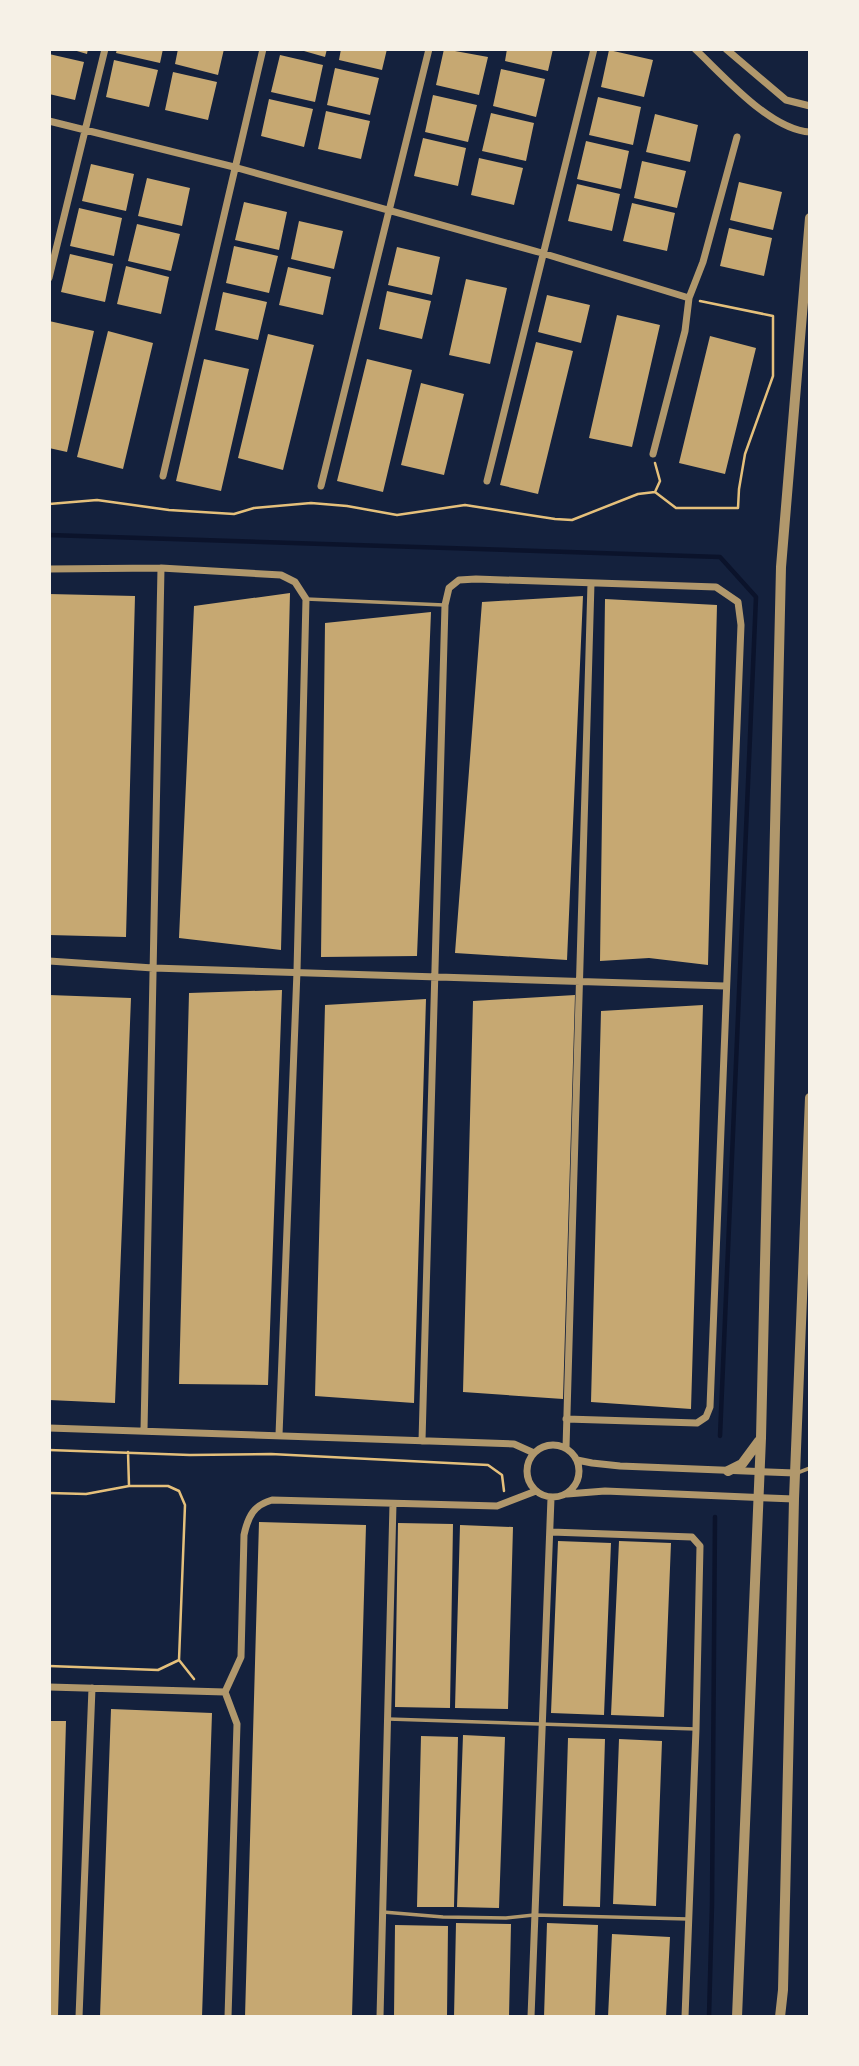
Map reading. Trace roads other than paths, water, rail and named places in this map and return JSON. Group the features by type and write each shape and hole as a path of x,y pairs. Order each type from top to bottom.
{"street":[{"path":"49,278 105,49"},
{"path":"163,476 263,49"},
{"path":"321,486 429,49"},
{"path":"487,481 594,49"},
{"path":"695,49 773,118 794,130 810,132"},
{"path":"726,49 786,100 810,106"},
{"path":"49,121 234,167 542,253 689,298"},
{"path":"653,454 685,331 689,298 703,262 737,137"},
{"path":"737,2017 761,1438 781,567 810,218"},
{"path":"144,1431 162,568"},
{"path":"49,569 162,568 281,575 296,582 306,599 297,971 279,1436"},
{"path":"422,1441 445,606 449,588 460,580 716,587 738,602 741,625 710,1407 706,1417 698,1423 566,1419"},
{"path":"566,1448 591,583"},
{"path":"49,961 153,968 725,986"},
{"path":"780,2017 783,1990 794,1499 810,1098"},
{"path":"49,1428 514,1444 534,1453"},
{"path":"728,1472 742,1464 761,1438"},
{"path":"567,1494 578,1482 580,1467 577,1460 566,1448 549,1445 534,1453 527,1468 530,1485 551,1498 606,1491 794,1499"},
{"path":"577,1460 607,1465 795,1473"},
{"path":"228,2017 237,1724 225,1692 241,1657 244,1535 247,1522 258,1504 272,1500 497,1506 536,1491"},
{"path":"531,2017 551,1498"},
{"path":"380,2017 393,1504"},
{"path":"551,1532 692,1537 698,1542 701,1551 685,2017"},
{"path":"49,1687 225,1692"},
{"path":"79,2017 92,1688"}],"lane":[{"path":"306,599 445,606"},
{"path":"795,1473 810,1468"},
{"path":"388,1719 696,1729"},
{"path":"383,1912 443,1917 506,1918 534,1915 689,1919"}],"waterway":[{"path":"49,535 720,557 756,597 720,1436"},
{"path":"709,2017 715,1517"}]}
